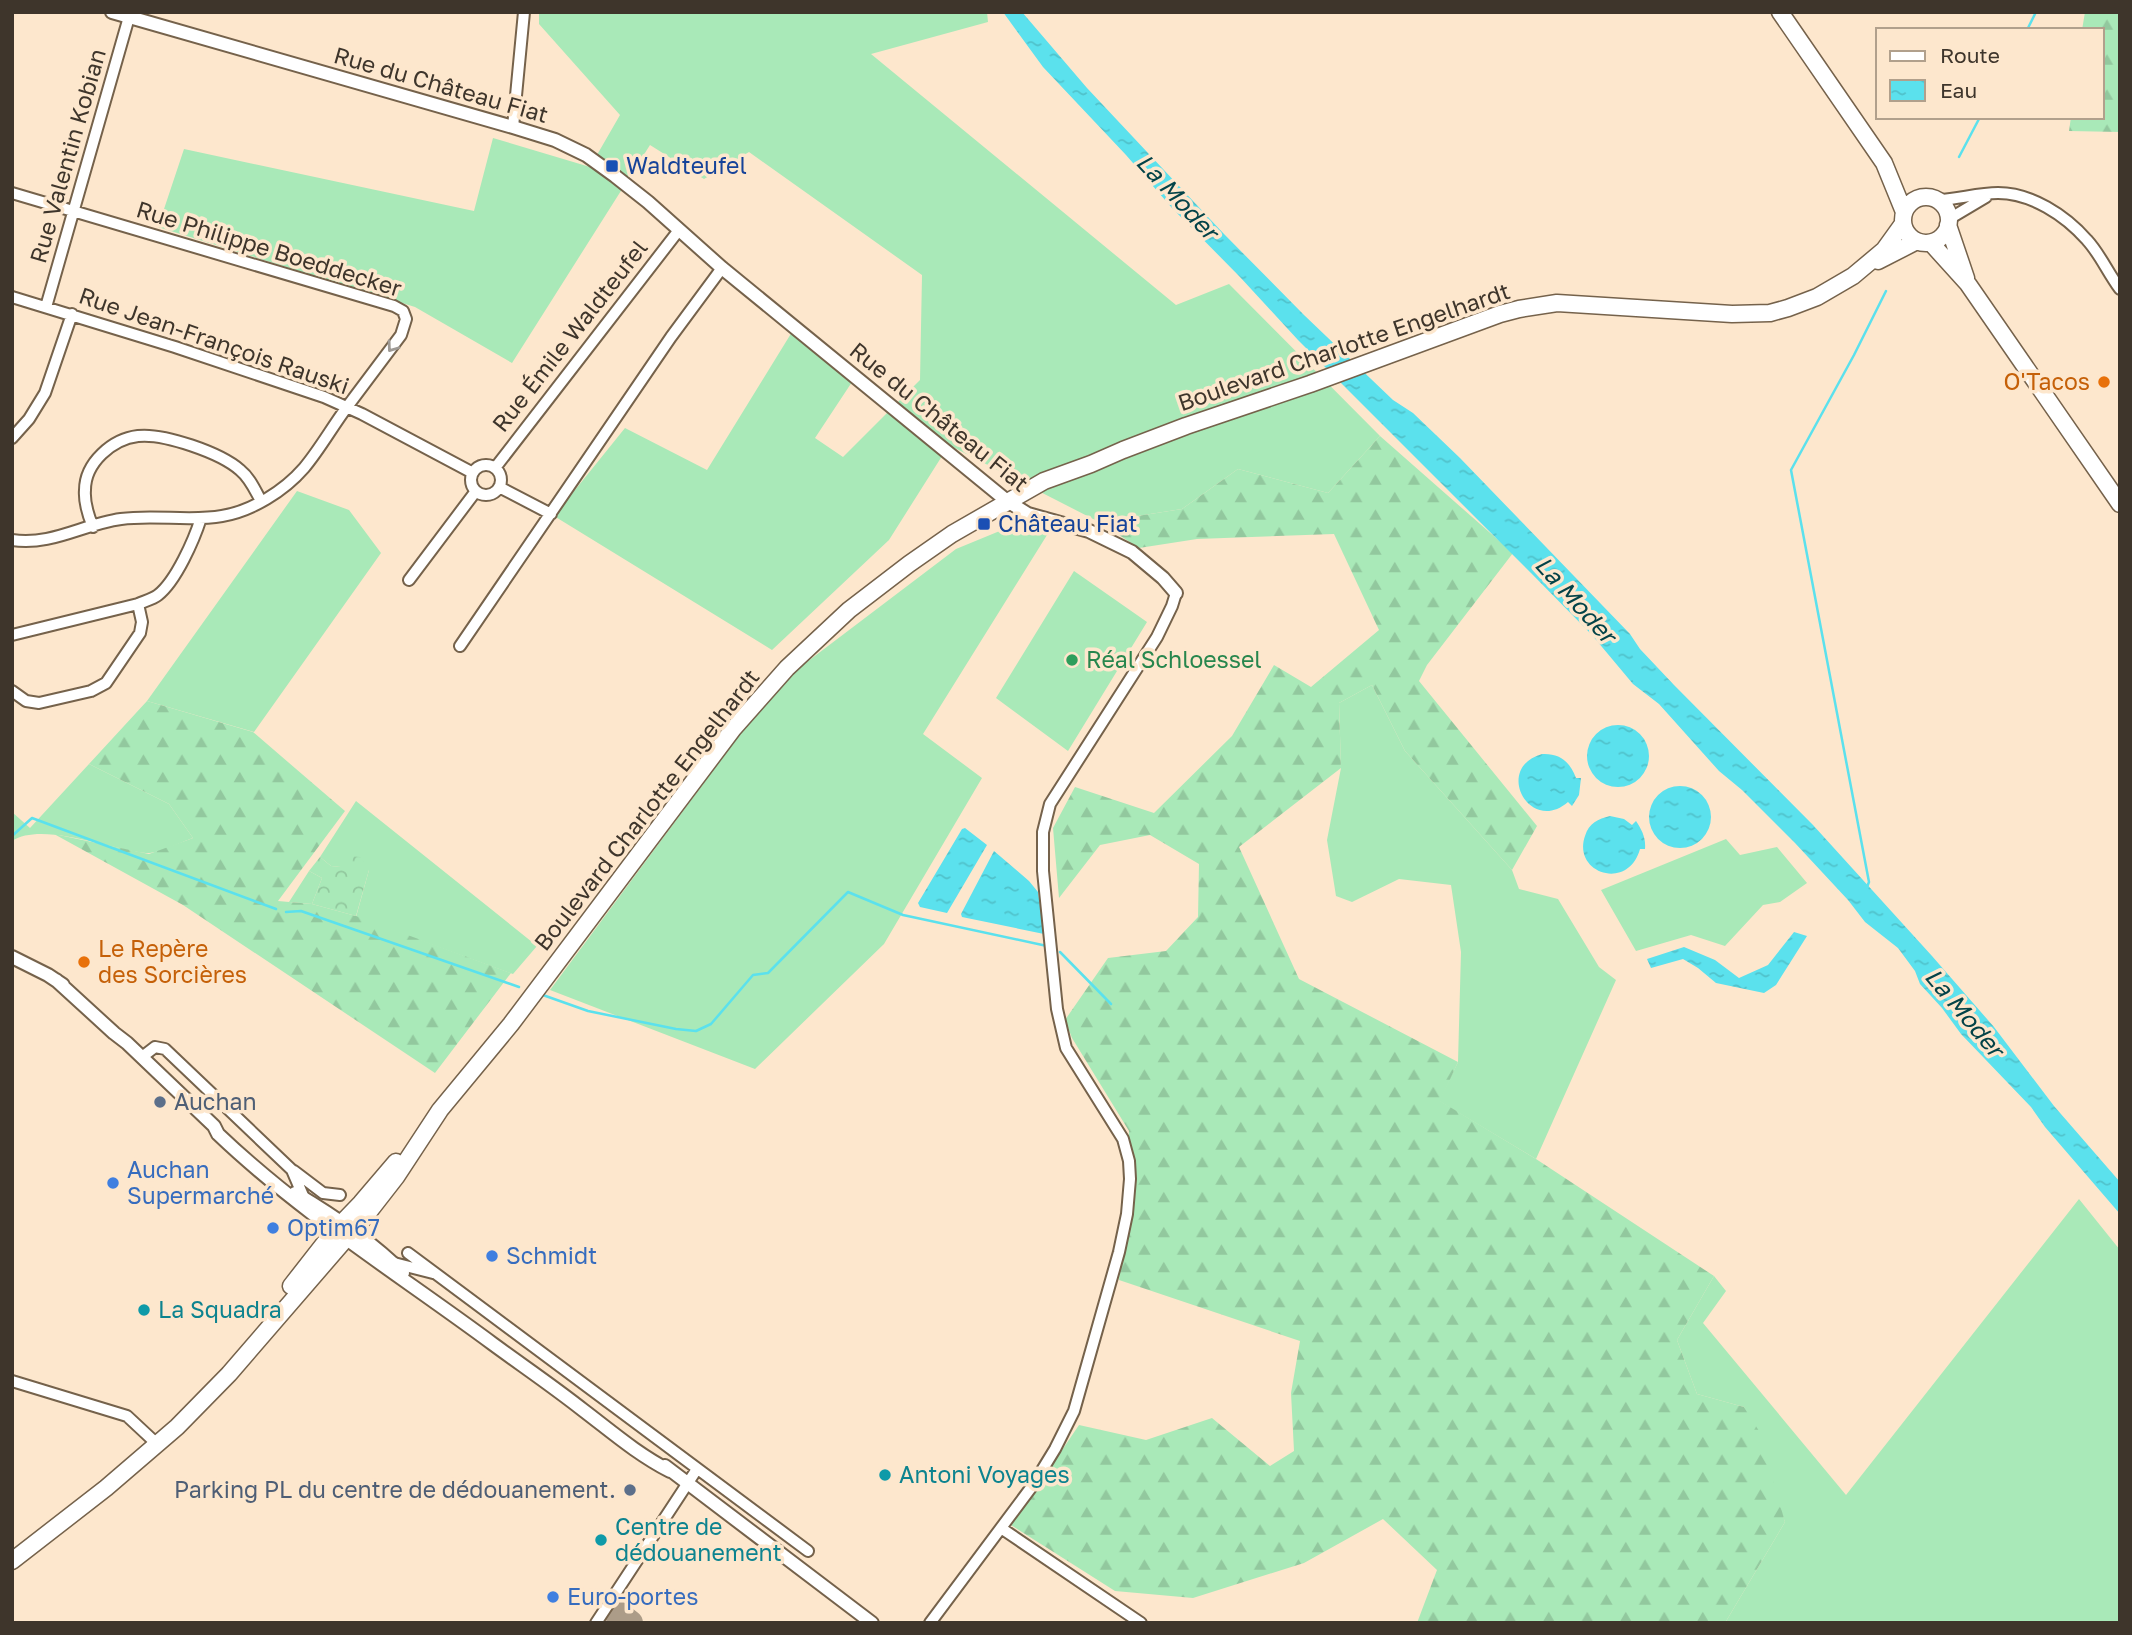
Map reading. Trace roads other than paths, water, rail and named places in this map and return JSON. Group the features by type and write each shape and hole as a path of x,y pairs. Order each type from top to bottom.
{"main road":[{"path":"1780,12 1884,163 1908,186 1944,205 1968,284"},
{"path":"1884,163 1910,237 1924,242 1968,284 2120,504"},
{"path":"1903,218 1912,201 1932,199"},
{"name":"Boulevard Charlotte Engelhardt","path":"12,1561 106,1488 177,1427 255,1345 343,1231 512,1024 714,753 763,694 807,648 867,596 952,534 1072,462 1102,452 1123,450 1500,314 1540,305 1578,303 1732,314 1770,313 1788,309 1835,288 1866,266 1884,250 1903,218"},
{"path":"1924,242 1942,237 1949,222"},
{"name":"Boulevard Charlotte Engelhardt","path":"1866,266 1924,242"}],"street":[{"name":"Rue du Château Fiat","path":"112,12 513,127 555,140 586,155 648,202 722,268 1007,501 1028,514 1089,531 1132,552 1163,578 1176,593 1157,637 1050,804 1043,832 1043,872 1057,1009 1066,1048 1123,1139 1129,1161 1127,1214 1119,1252 1074,1411 1055,1449 1032,1485 930,1623"},
{"path":"513,127 524,12"},
{"name":"Rue Valentin Kobian","path":"47,307 129,17"},
{"name":"Rue Philippe Boeddecker","path":"12,193 400,309 406,319 403,331 347,407"},
{"path":"1949,222 1995,193"},
{"path":"1932,199 2008,193 2032,201 2063,218 2088,240 2120,289"},
{"name":"Rue Émile Waldteufel","path":"495,468 679,230"},
{"path":"460,646 671,337 722,268"},
{"name":"Rue Jean-François Rauski","path":"12,297 264,376 347,407 473,473"},
{"path":"12,438 29,419 45,393 72,314"},
{"path":"12,540 27,542 52,539 117,519 144,516 201,518 224,516 245,509 277,492 303,469 347,407"},
{"path":"93,527 85,489 88,473 100,456 116,442 138,436 200,448 227,460 242,472 261,501"},
{"path":"481,466 495,468 500,475 499,487 489,495 476,491 471,483 473,473 481,466"},
{"path":"499,487 551,514"},
{"path":"410,580 476,491"},
{"path":"12,635 138,604 156,597 165,589 194,541 201,518"},
{"path":"12,691 26,701 39,703 91,691 106,683 140,633 142,622 138,604"},
{"path":"12,957 56,980 100,1013 118,1030 125,1041 214,1126 218,1134 276,1187 393,1263 420,1290"},
{"path":"142,1057 155,1047 165,1049 292,1170 323,1193 340,1195"},
{"path":"214,1126 220,1128 277,1181 324,1209 343,1231 420,1290 584,1410 639,1454 687,1483 872,1623"},
{"path":"292,1170 304,1199"},
{"path":"408,1253 807,1551"},
{"path":"393,1263 435,1274"},
{"path":"12,1381 127,1416 157,1444"},
{"path":"596,1623 697,1469"},
{"path":"1001,1528 1141,1623"}],"water":[{"name":"La Moder","path":"1003,12 1022,12 1087,88 1224,234 1393,400 1413,413 1460,458 1630,634 1640,649 1674,685 1813,825 1994,1027 2054,1106 2120,1182 2120,1214 2031,1107 1961,1034 1920,984 1915,971 1898,948 1865,922 1795,843 1719,771 1659,704 1633,684 1592,635 1298,340 1043,67"},
{"path":"1612,725 1624,725 1640,734 1647,744 1647,768 1640,778 1624,787 1612,787 1601,782 1592,773 1587,762 1587,750 1592,739 1601,730"},
{"path":"1542,754 1554,755 1564,760 1576,778 1581,778 1579,795 1572,806 1568,802 1554,810 1541,810 1530,805 1522,796 1520,772 1527,761"},
{"path":"1674,786 1686,786 1702,795 1709,805 1709,829 1702,839 1686,848 1674,848 1663,843 1654,834 1649,823 1649,811 1654,800 1663,791"},
{"path":"1610,816 1624,819 1632,825 1636,821 1645,845 1645,849 1640,849 1634,862 1625,870 1614,874 1594,868 1586,860 1583,849 1589,828 1598,820"},
{"path":"965,828 987,845 947,913 920,907 918,903"},
{"path":"994,851 1038,892 1044,934 962,917 961,914"},
{"path":"1794,932 1807,936 1776,985 1764,993 1716,983 1683,959 1651,968 1647,959 1684,947 1715,960 1739,978 1768,965"}],"waterway":[{"path":"2028,28 2036,12"},
{"path":"1959,157 1979,119"},
{"path":"1867,887 1869,882 1791,470 1886,291"},
{"path":"12,836 32,818 276,909"},
{"path":"540,994 588,1011 696,1031 711,1024 753,975 768,973 848,892 903,915 1047,946"},
{"path":"286,912 301,911 519,987"},
{"path":"1060,952 1111,1004"}],"place":[{"name":"Waldteufel","path":"612,166"},
{"name":"O'Tacos","path":"2104,382"},
{"name":"Château Fiat","path":"984,524"},
{"name":"Réal Schloessel","path":"1072,660"},
{"name":"Le Repère des Sorcières","path":"84,962"},
{"name":"Auchan","path":"160,1102"},
{"name":"Auchan Supermarché","path":"113,1183"},
{"name":"Optim67","path":"273,1228"},
{"name":"Schmidt","path":"492,1256"},
{"name":"La Squadra","path":"144,1310"},
{"name":"Antoni Voyages","path":"885,1475"},
{"name":"Parking PL du centre de dédouanement.","path":"630,1490"},
{"name":"Centre de dédouanement","path":"601,1540"},
{"name":"Euro-portes","path":"553,1597"}]}
